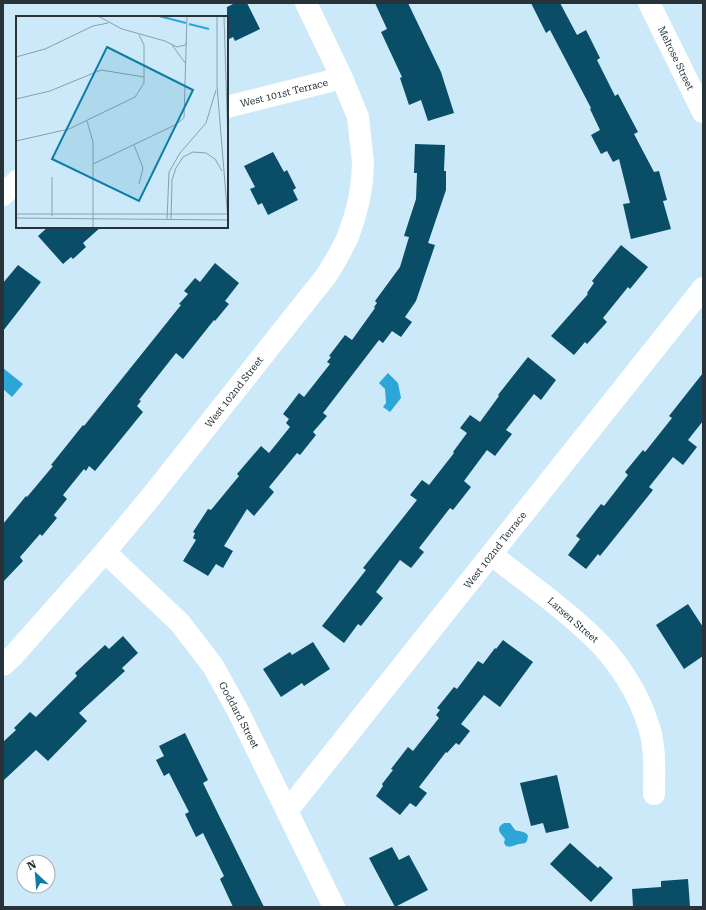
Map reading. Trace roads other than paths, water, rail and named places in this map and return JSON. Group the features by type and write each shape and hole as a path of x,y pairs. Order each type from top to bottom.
{"street":[{"path":"306,3 342,78"},
{"name":"Melrose Street","path":"649,3 703,112"},
{"name":"West 101st Terrace","path":"228,107 342,78"},
{"name":"West 102nd Street","path":"3,665 13,656 150,498 326,276 337,258 347,239 354,219 362,181 363,162 358,117 342,78"},
{"path":"3,196 16,182"},
{"name":"West 102nd Terrace","path":"287,811 703,288"},
{"name":"Goddard Street","path":"104,552 180,623 213,666 238,711 334,907"},
{"name":"Larsen Street","path":"492,555 570,616 592,636 616,662 637,697 649,725 653,748 654,794"}],"water":[{"path":"3,368 23,384 12,397 3,389"},
{"path":"388,373 398,383 401,398 390,412 383,407 386,403 385,389 379,383"},
{"path":"504,823 510,823 515,830 526,833 528,839 526,842 511,847 506,846 504,843 505,839 499,830 500,826"}]}
